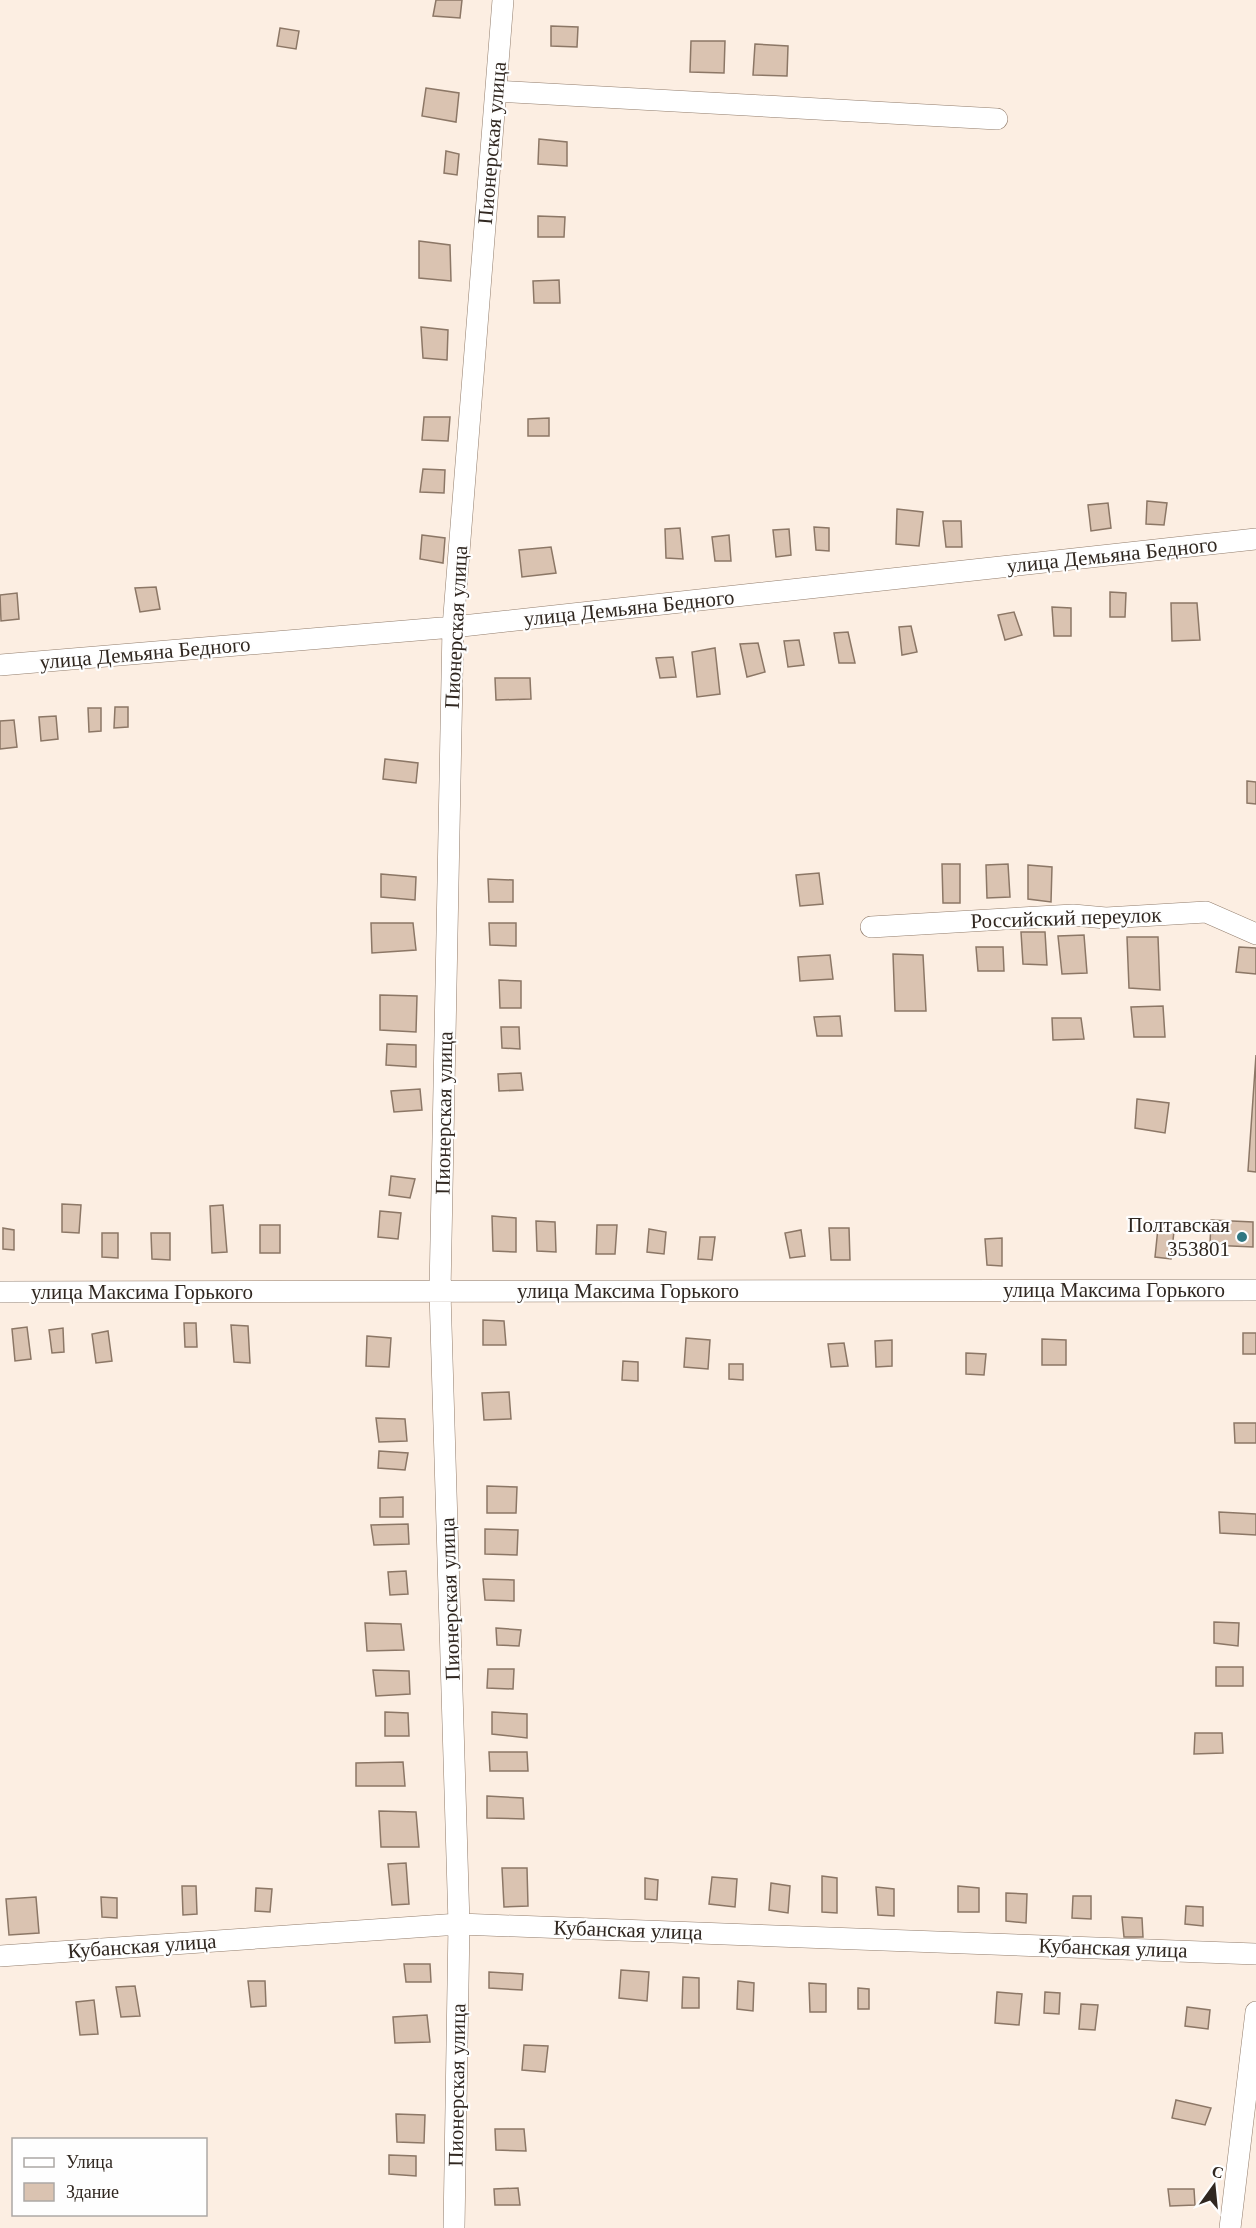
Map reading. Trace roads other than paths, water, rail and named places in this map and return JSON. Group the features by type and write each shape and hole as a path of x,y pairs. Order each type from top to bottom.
{"street":[{"name":"Пионерская улица","path":"454,2228 459,1924 440,1292 453,627 503,0"},
{"path":"496,91 997,119"},
{"name":"улица Демьяна Бедного","path":"0,665 453,627 1256,539"},
{"name":"Российский переулок","path":"871,927 1073,915 1106,918 1206,912 1256,934"},
{"name":"улица Максима Горького","path":"0,1292 1256,1290"},
{"name":"Кубанская улица","path":"0,1956 459,1924 1256,1954"},
{"path":"1230,2228 1256,2012"}],"place":[{"name":"Полтавская 353801","path":"1242,1237"}]}
